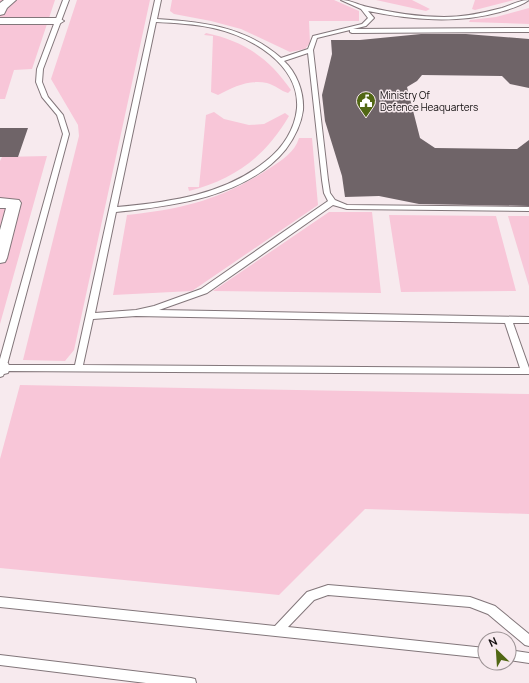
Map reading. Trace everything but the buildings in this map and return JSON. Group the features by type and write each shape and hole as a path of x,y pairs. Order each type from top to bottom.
{"street":[{"path":"0,12 3,6 11,0"},
{"path":"0,21 58,21"},
{"path":"0,203 14,203 0,258"}],"lane":[{"path":"66,0 40,69 39,82 45,97 60,115 66,134 1,370 79,367 527,371 508,320"},
{"path":"79,367 158,0"},
{"path":"344,0 363,8 404,15 462,17 510,7 526,0"},
{"path":"363,8 371,18 364,25 315,37 310,50 325,180 327,193 332,202 347,207 529,209"},
{"path":"113,210 160,206 198,198 225,188 268,163 289,142 300,118 300,100 292,74 281,60 248,40 219,28 186,22 153,20"},
{"path":"340,31 529,30"},
{"path":"281,60 310,50"},
{"path":"136,313 155,309 204,291 332,202"},
{"path":"90,316 136,313 529,320"},
{"path":"277,631 311,596 328,590 470,602 491,610 529,641"},
{"path":"0,602 477,652"},
{"path":"517,656 529,658"},
{"path":"0,660 190,683"}],"shaded area":[{"path":"0,0 55,0 32,69 14,70 5,99 0,99"},
{"path":"77,0 150,0 74,350 65,361 23,360 79,136 78,125 51,79"},
{"path":"172,0 334,0 359,11 359,21 309,21 310,43 305,49 290,52 241,29 211,21 174,14 170,11"},
{"path":"376,0 412,0 430,9 426,11"},
{"path":"475,0 514,0 475,10 472,9"},
{"path":"529,8 529,24 469,22 470,20 496,17"},
{"path":"206,33 220,36 254,52 274,69 291,90 288,93 267,83 254,82 236,87 218,95 211,92 213,36 204,35"},
{"path":"214,112 224,119 249,125 264,124 285,113 289,116 280,131 259,155 235,173 206,186 189,191 188,187 199,187 206,115"},
{"path":"299,138 312,138 318,205 192,291 113,295 127,215 184,206 236,188 253,179 283,159 291,152"},
{"path":"47,156 0,324 0,161 2,157"},
{"path":"329,212 372,212 381,293 213,291"},
{"path":"389,215 496,216 516,291 401,292"},
{"path":"508,216 529,216 529,286"},
{"path":"20,385 529,394 529,514 365,509 279,595 0,568 0,459"}],"place":[{"name":"Ministry Of Defence Heaquarters","path":"366,118"}]}
